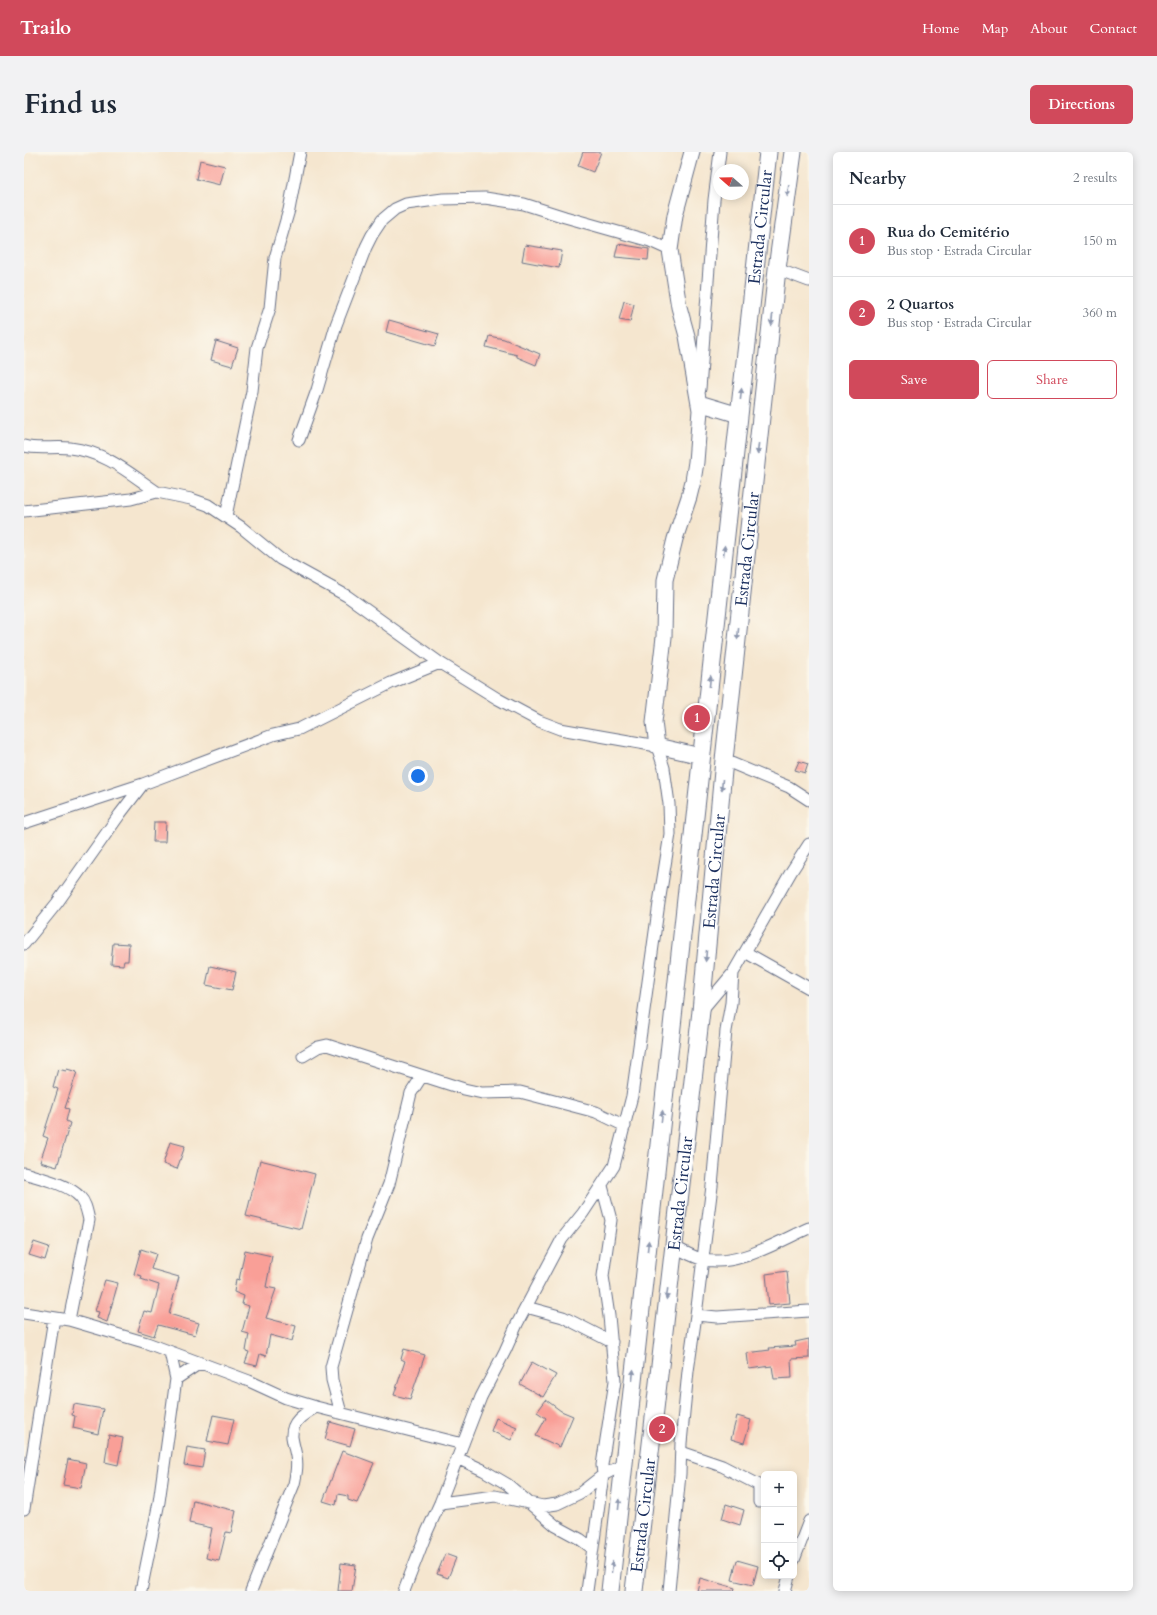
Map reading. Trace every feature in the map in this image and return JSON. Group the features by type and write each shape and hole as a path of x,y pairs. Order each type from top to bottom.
{"main road":[{"name":"Estrada Circular","path":"610,1591 768,152"},
{"name":"Estrada Circular","path":"634,1591 701,1011 724,760 777,269 793,152"}],"street":[{"path":"226,516 252,390 257,348 270,308 275,258 288,210 300,152"},
{"path":"692,152 675,215 670,250 679,307 687,336 699,403"},
{"path":"404,1591 481,1397 562,1239 602,1186 614,1166 632,1096 670,834 669,804 664,768 654,722 664,637 665,580 675,539 690,497 696,462 714,200 720,152"},
{"path":"299,440 317,390 336,325 366,247 382,220 395,209 406,204 443,199 485,198 524,204 650,241 670,250"},
{"path":"777,269 809,281"},
{"path":"699,403 739,415"},
{"path":"24,446 87,450 106,458 157,492 191,499 208,505 226,516 280,559 309,573 347,596 440,663 498,699 539,721 560,729 658,746 701,756"},
{"path":"24,511 131,499 157,492"},
{"path":"24,823 143,784 274,735 299,729 391,683 440,663"},
{"path":"724,760 789,787 809,800"},
{"path":"24,944 57,903 143,784"},
{"path":"701,1011 733,973 791,872 809,844"},
{"path":"745,952 809,988"},
{"path":"669,1591 688,1371 712,1186 726,1030 731,1003 733,973"},
{"path":"303,1056 318,1047 326,1045 422,1076 482,1093 520,1092 596,1112 625,1126"},
{"path":"341,1413 332,1380 331,1367 367,1239 389,1184 411,1093 422,1076"},
{"path":"24,1173 65,1187 79,1196 85,1206 89,1220 69,1320"},
{"path":"587,1591 603,1475 602,1465 615,1381 612,1342 603,1276 611,1220 602,1186"},
{"path":"673,1246 702,1259 721,1261 739,1258 809,1228"},
{"path":"526,1307 563,1317 612,1342"},
{"path":"696,1315 724,1317 809,1311"},
{"path":"24,1312 69,1320 147,1343 249,1381 286,1398 463,1444"},
{"path":"24,1509 54,1318"},
{"path":"141,1591 160,1502 176,1379 170,1352"},
{"path":"176,1379 200,1363"},
{"path":"251,1591 294,1484 297,1469 292,1436 296,1422 301,1415 316,1406"},
{"path":"681,1452 722,1466 759,1485 759,1502"},
{"path":"457,1458 495,1476 530,1503 556,1526 580,1539 592,1548"},
{"path":"440,1503 495,1496 543,1506 557,1504 580,1493 603,1475 624,1465"},
{"path":"797,1552 809,1522"},
{"path":"785,1591 788,1579"}],"building":[{"path":"583,152 601,152 593,172 578,166"},
{"path":"200,160 225,166 220,185 196,179"},
{"path":"618,244 649,249 648,260 615,257"},
{"path":"525,245 562,251 559,268 522,261"},
{"path":"624,301 634,304 630,322 619,320"},
{"path":"389,320 439,334 435,346 386,332"},
{"path":"489,336 504,339 540,354 536,365 517,357 517,355 486,347"},
{"path":"216,341 238,348 232,366 211,360"},
{"path":"799,761 808,764 805,773 795,770"},
{"path":"154,822 166,822 165,842 153,842"},
{"path":"113,943 129,944 128,961 124,961 123,965 111,964"},
{"path":"210,966 236,972 232,990 206,985"},
{"path":"58,1069 66,1071 67,1069 77,1072 65,1108 69,1109 66,1121 70,1123 57,1167 40,1162 48,1138 43,1136 58,1089 53,1087"},
{"path":"170,1142 185,1146 177,1169 163,1164"},
{"path":"260,1160 315,1174 301,1229 246,1216"},
{"path":"34,1242 49,1247 45,1260 29,1255"},
{"path":"141,1249 156,1254 151,1269 179,1277 169,1314 199,1323 195,1335 158,1325 154,1336 138,1331 144,1311 152,1313 159,1285 141,1279 142,1276 134,1274"},
{"path":"245,1250 272,1256 266,1287 276,1289 266,1318 296,1326 292,1341 270,1335 266,1356 260,1354 257,1366 245,1363 249,1352 246,1351 249,1334 242,1332 249,1306 242,1304 244,1296 234,1292 236,1279 239,1280"},
{"path":"787,1271 790,1303 769,1305 766,1274"},
{"path":"105,1280 118,1283 107,1322 97,1318 99,1312 95,1311"},
{"path":"809,1339 809,1358 791,1359 792,1378 774,1379 772,1366 749,1369 747,1353 770,1350 769,1348 796,1346 795,1342"},
{"path":"404,1349 425,1355 410,1399 394,1395 405,1361 401,1359"},
{"path":"532,1362 556,1375 543,1397 520,1384"},
{"path":"546,1400 561,1411 573,1416 560,1447 536,1436 546,1418 537,1412"},
{"path":"74,1404 103,1409 98,1434 73,1428 75,1416 72,1415"},
{"path":"213,1415 234,1419 228,1445 207,1441"},
{"path":"737,1416 751,1420 744,1443 731,1439"},
{"path":"496,1418 517,1427 511,1440 491,1431"},
{"path":"330,1422 355,1429 350,1446 325,1439"},
{"path":"109,1435 123,1438 118,1465 105,1462"},
{"path":"187,1447 205,1450 202,1468 184,1465"},
{"path":"342,1451 374,1463 357,1503 348,1500 348,1496 338,1494 336,1505 323,1501"},
{"path":"68,1459 86,1463 81,1488 63,1485"},
{"path":"193,1500 236,1511 231,1533 226,1532 219,1561 206,1558 212,1528 189,1523"},
{"path":"726,1504 744,1510 740,1525 722,1519"},
{"path":"445,1554 456,1558 448,1578 437,1574"},
{"path":"737,1560 758,1566 753,1585 732,1580"},
{"path":"341,1563 356,1565 352,1591 338,1591"},
{"path":"700,1578 735,1588 734,1591 697,1591"}],"place":[{"name":"Rua do Cemitério","path":"697,718"},
{"name":"2 Quartos","path":"662,1429"}]}
